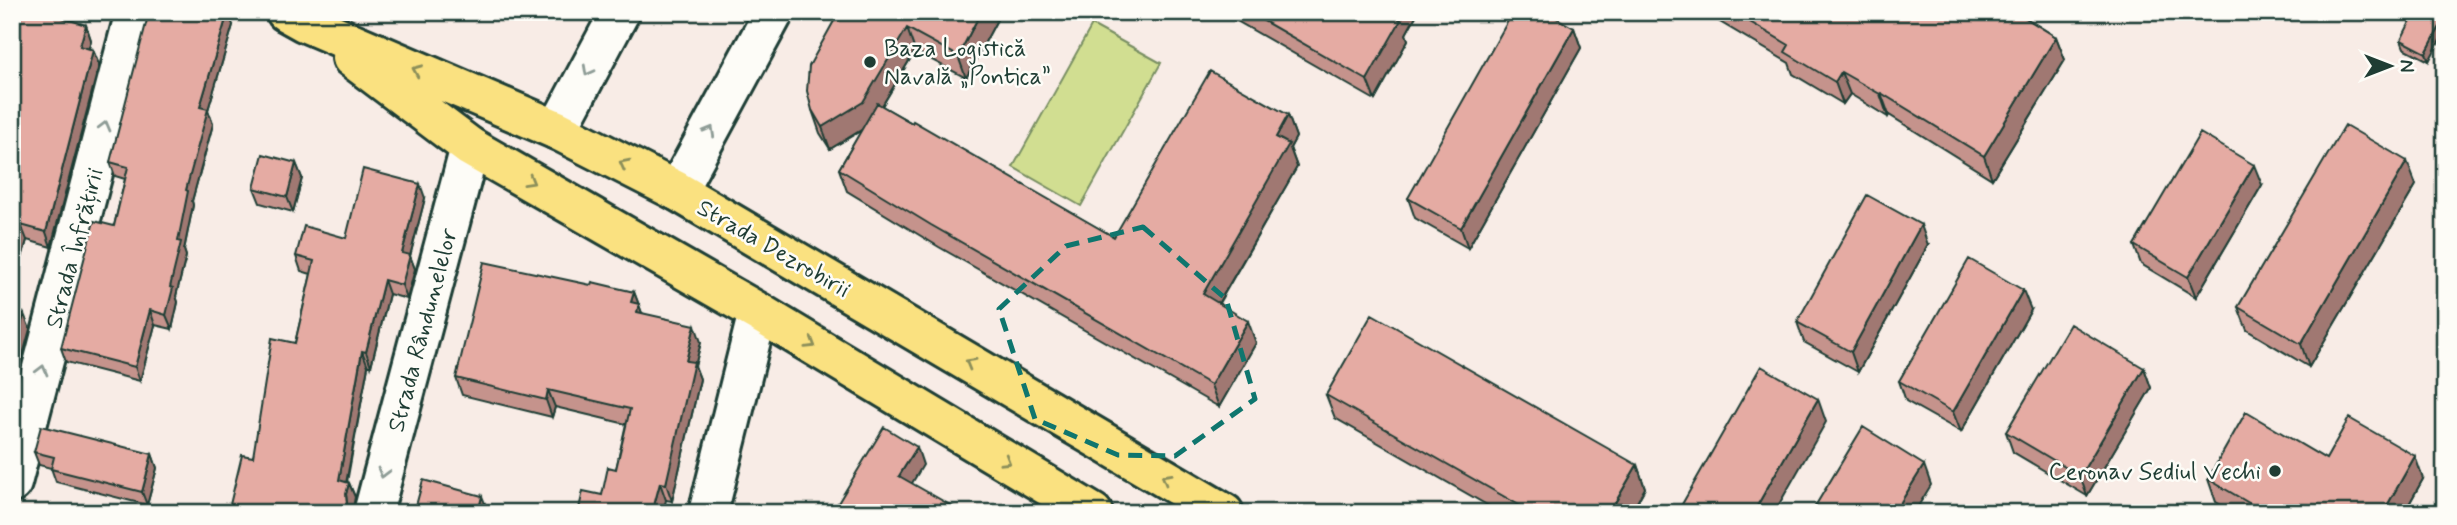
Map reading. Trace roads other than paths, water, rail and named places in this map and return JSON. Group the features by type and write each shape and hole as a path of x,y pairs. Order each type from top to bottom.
{"main road":[{"name":"Strada Dezrobirii","path":"295,17 556,130 677,191 1224,513"},
{"name":"Strada Dezrobirii","path":"295,17 470,147 758,312 1093,513"}],"street":[{"name":"Strada Înfrățirii","path":"12,483 135,12"},
{"path":"556,130 620,12"},
{"path":"677,191 774,12"},
{"name":"Strada Rândunelelor","path":"373,513 470,147"},
{"path":"708,513 758,312"}],"place":[{"name":"Baza Logistică Navală „Pontica”","path":"870,62"},
{"name":"Ceronav Sediul Vechi","path":"2275,471"}]}
